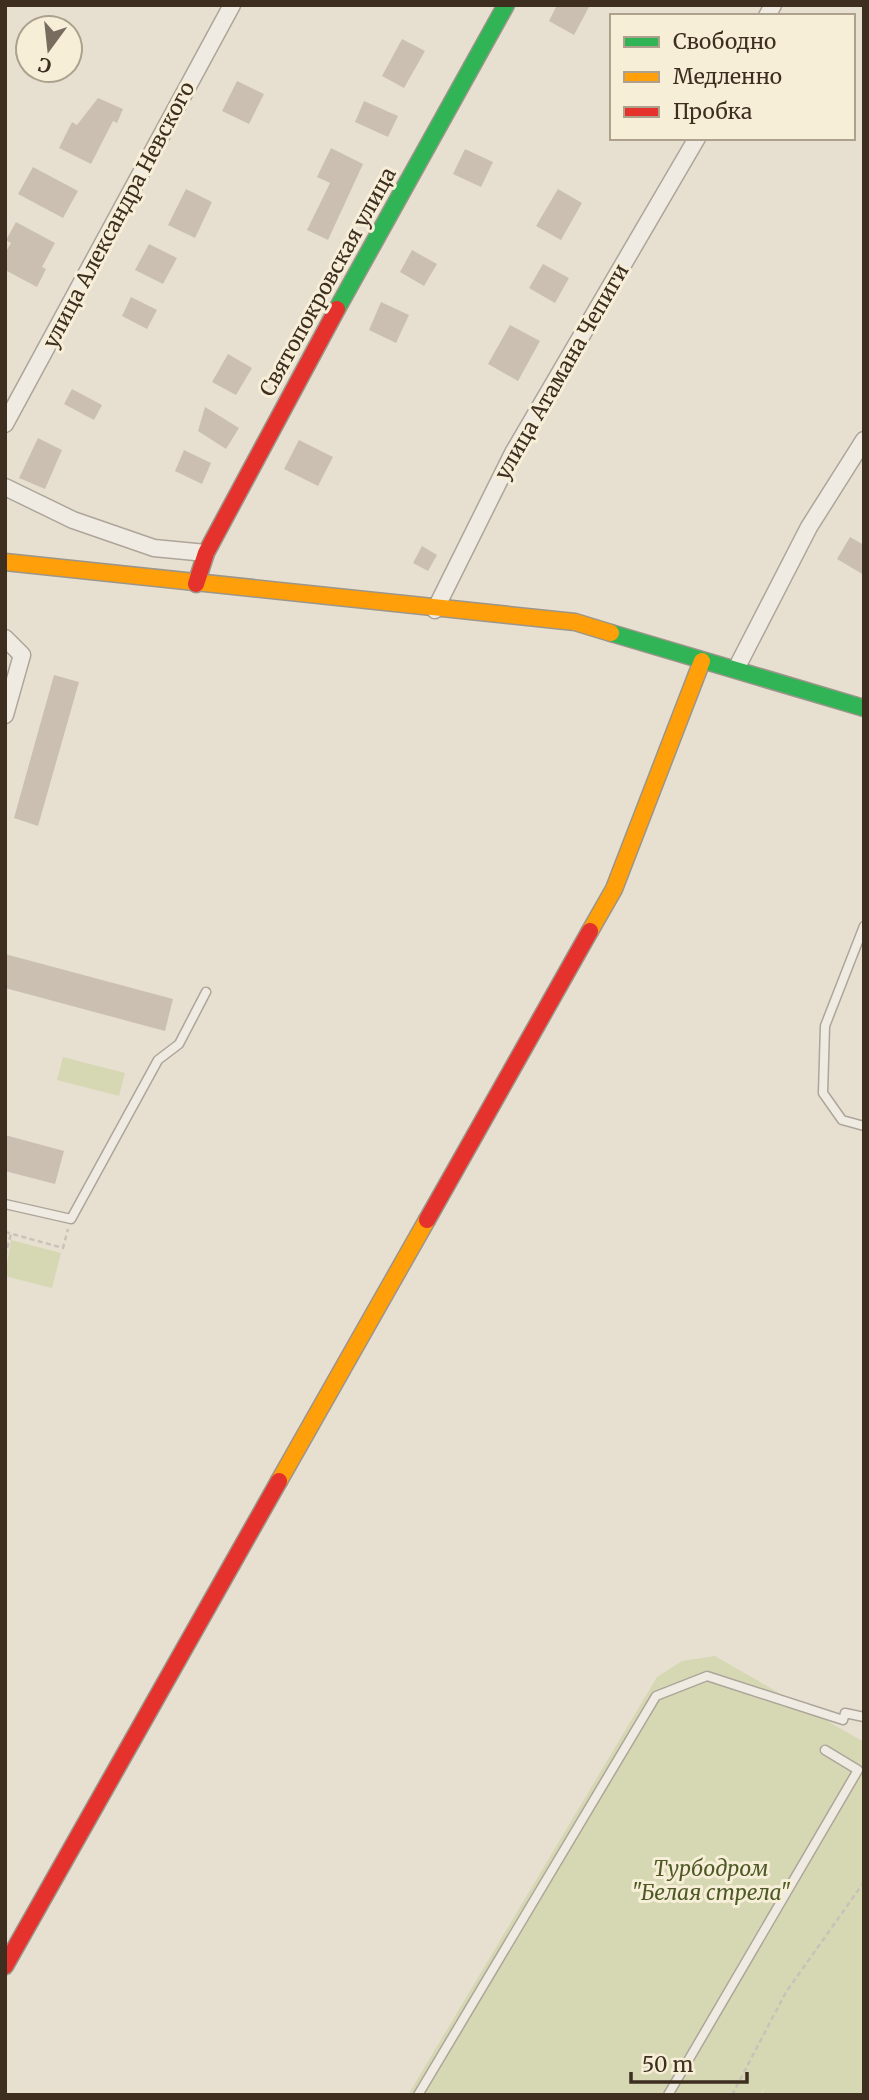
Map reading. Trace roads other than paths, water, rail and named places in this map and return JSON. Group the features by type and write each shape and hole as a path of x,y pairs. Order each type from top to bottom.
{"street":[{"name":"улица Александра Невского","path":"5,425 232,5"},
{"name":"Святопокровская улица","path":"196,584 206,553 506,5"},
{"name":"улица Атамана Чепиги","path":"435,610 513,453 696,140"},
{"path":"736,669 809,527 864,440"},
{"path":"5,487 73,520 154,548 206,553"},
{"path":"5,562 435,610 575,622 864,708"},
{"path":"5,638 22,655 5,715"},
{"path":"5,1966 614,889 702,661"}],"lane":[{"path":"864,926 825,1026 823,1093 842,1120 864,1126"},
{"path":"5,1204 71,1219 158,1060 179,1044 206,992"},
{"path":"418,2095 656,1696 707,1676 843,1720 845,1713 864,1717"},
{"path":"668,2095 858,1770 825,1750"}],"park label":[{"name":"Турбодром \"Белая стрела\"","path":"711,1881"}]}
